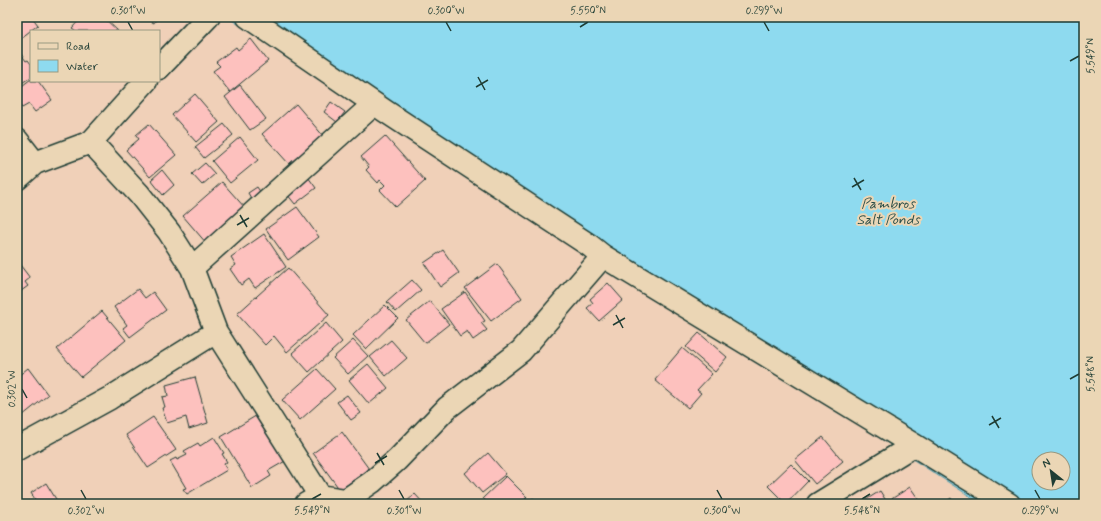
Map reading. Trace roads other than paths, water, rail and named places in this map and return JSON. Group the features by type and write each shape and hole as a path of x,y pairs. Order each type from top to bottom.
{"street":[{"path":"160,67 208,17"},
{"path":"248,17 374,104 603,256 1009,504"},
{"path":"17,179 35,164 91,142 145,82"},
{"path":"192,268 374,104"},
{"path":"17,140 35,164"},
{"path":"91,142 139,194 169,232 192,268 216,332 317,501 346,500 372,482 397,460 447,408 521,351 603,256"},
{"path":"17,449 110,398 216,332"},
{"path":"818,504 914,445"}],"water":[{"name":"Pambros Salt Ponds","path":"227,17 1084,17 1084,504 982,504"}]}
